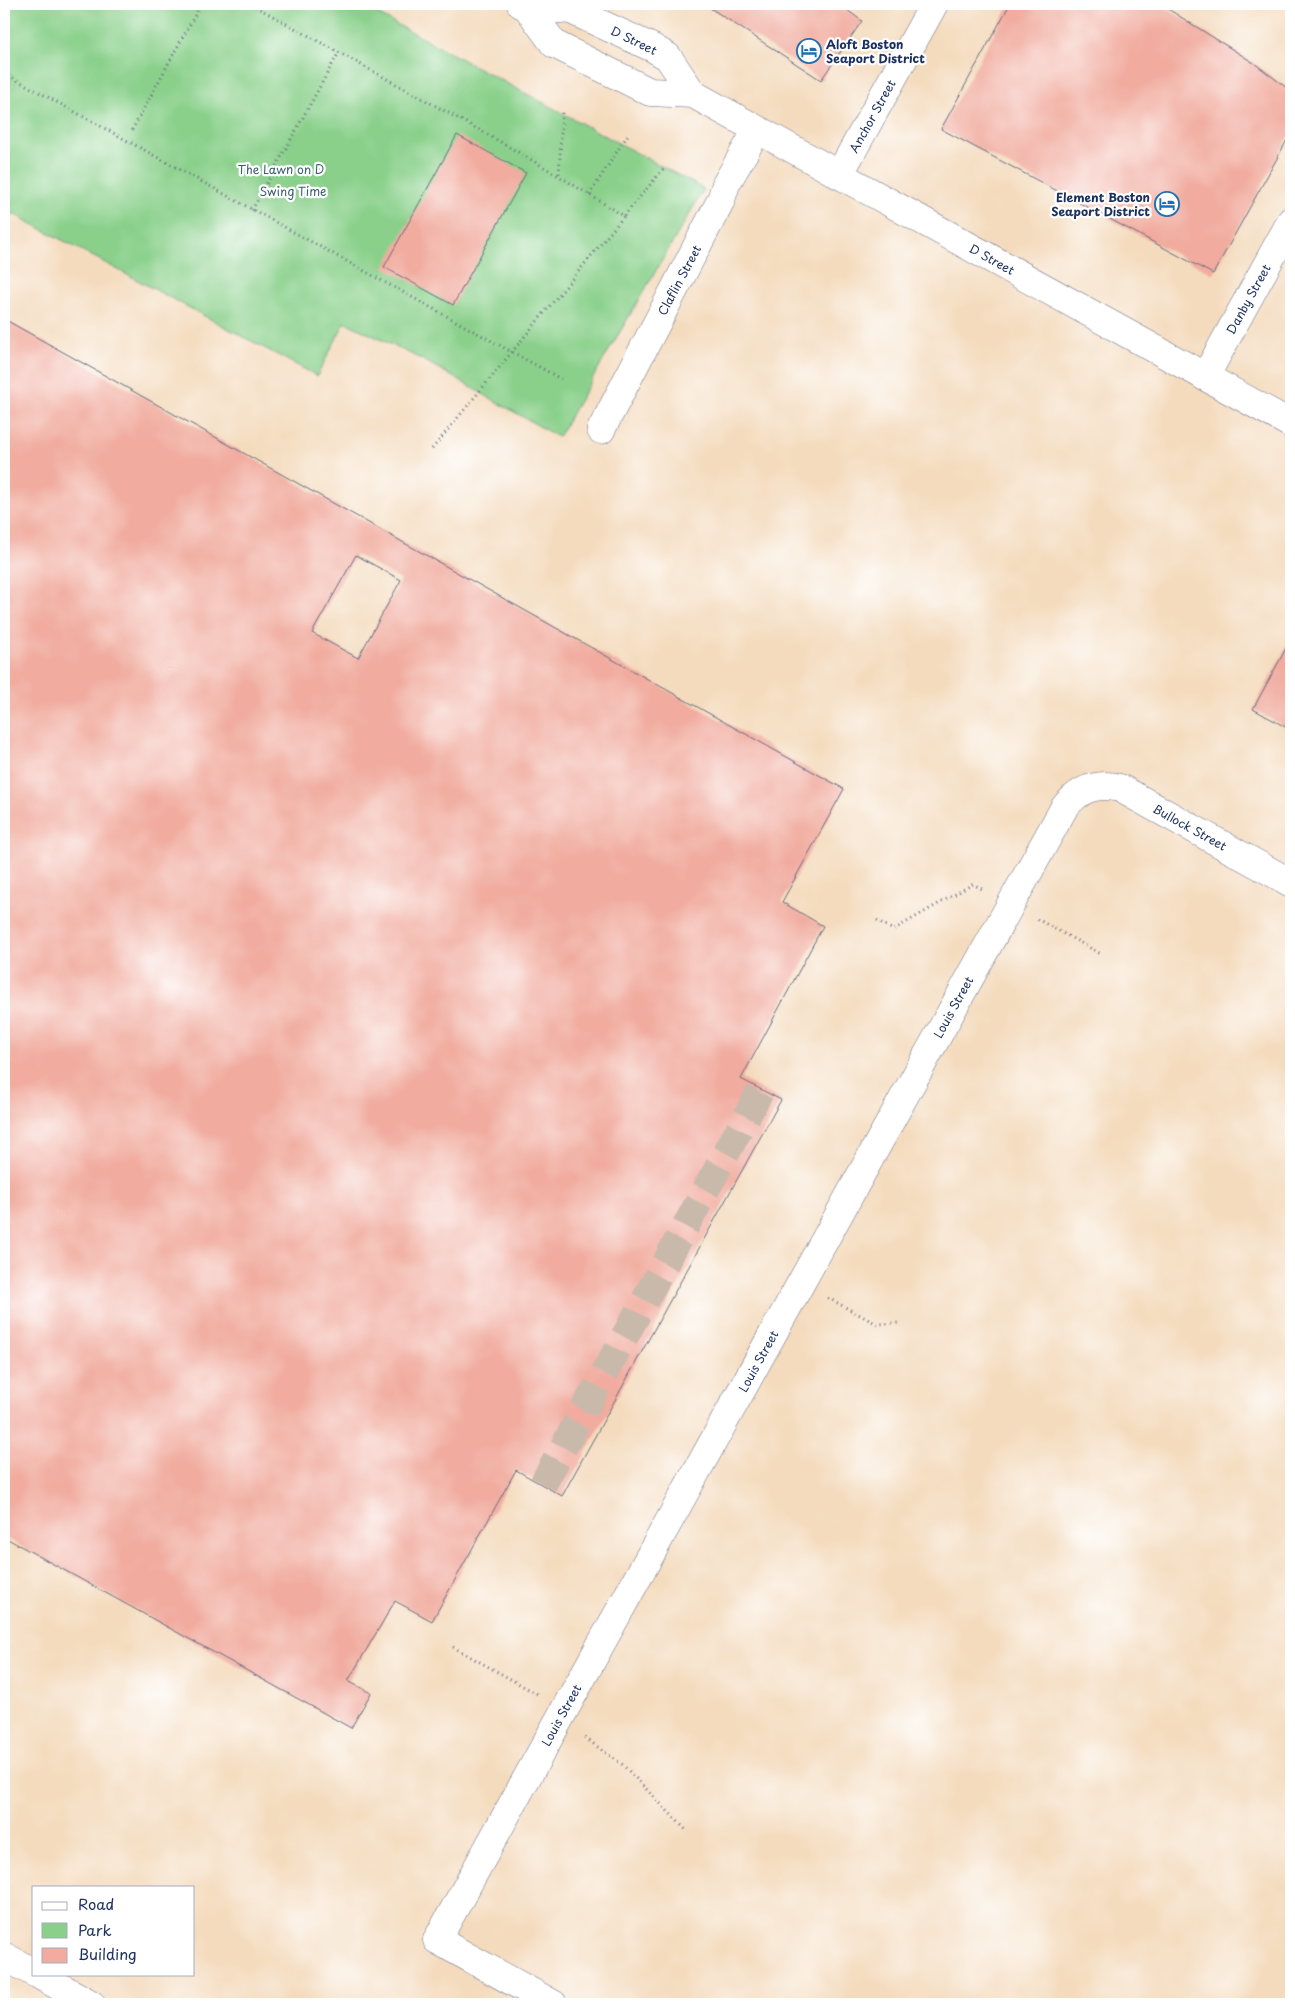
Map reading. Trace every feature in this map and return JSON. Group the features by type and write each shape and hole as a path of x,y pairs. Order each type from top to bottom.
{"street":[{"name":"Anchor Street","path":"839,175 934,4"},
{"name":"D Street","path":"524,6 554,44 650,92 693,94"},
{"name":"D Street","path":"524,6 571,10 653,48 668,57 693,94 1291,424"},
{"name":"Claflin Street","path":"600,430 721,200 726,184 757,130"},
{"name":"Danby Street","path":"1205,376 1291,221"},
{"name":"Bullock Street","path":"1085,789 1102,785 1120,788 1291,883"},
{"name":"Louis Street","path":"553,2004 437,1940 1057,818 1070,799 1085,789"},
{"path":"4,1956 32,1971"},
{"path":"40,1976 91,2004"}],"path":[{"path":"4,18 10,4"},
{"path":"132,130 201,4"},
{"path":"251,4 492,137 624,216"},
{"path":"252,210 339,52"},
{"path":"4,73 561,379"},
{"path":"558,176 562,112"},
{"path":"589,195 629,132"},
{"path":"432,449 664,168"},
{"path":"877,920 894,930 973,884 987,892"},
{"path":"1034,918 1101,954"},
{"path":"824,1296 877,1324 900,1323"},
{"path":"453,1647 546,1699"},
{"path":"582,1736 623,1764 686,1830"}],"green space":[{"name":"The Lawn on D","path":"4,4 359,4 704,189 558,437 427,362 345,322 317,376 4,209"}],"building":[{"name":"Aloft Boston Seaport District","path":"704,4 845,4 843,7 862,21 821,80"},
{"name":"Element Boston Seaport District","path":"1010,4 1160,4 1254,63 1291,91 1291,133 1213,274 941,129"},
{"path":"457,135 526,173 453,305 384,267"},
{"path":"4,319 844,789 782,902 823,926 741,1079 781,1100 562,1496 516,1470 432,1621 395,1601 348,1681 371,1693 351,1728 4,1537","holes":["356,555 401,580 358,658 312,633"]},
{"path":"1291,639 1291,730 1253,709"}],"tunnel":[{"path":"543,1484 761,1090"}],"place":[{"name":"Aloft Boston Seaport District","path":"809,51"},
{"name":"Element Boston Seaport District","path":"1167,204"}],"park label":[{"name":"Swing Time","path":"293,191"}]}
